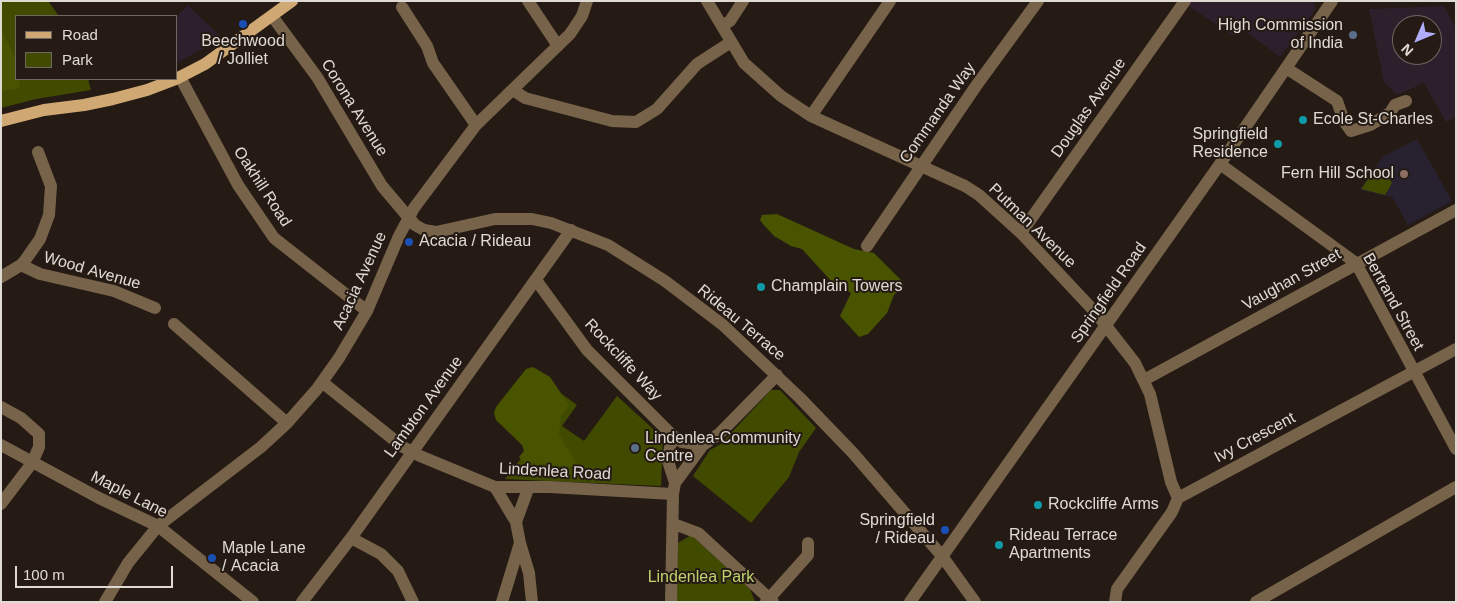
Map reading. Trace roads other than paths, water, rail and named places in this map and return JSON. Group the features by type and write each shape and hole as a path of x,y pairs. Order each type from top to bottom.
{"main road":[{"path":"178,78 205,64 292,1"},
{"path":"1,121 113,99 147,90 172,80"}],"street":[{"path":"528,1 558,46"},
{"name":"Acacia Avenue","path":"105,602 128,563 158,526 235,469 287,422 322,382 367,311 408,218 440,171 476,126 558,46 580,20 587,1"},
{"name":"Putman Avenue","path":"707,1 744,63 781,96 811,116 921,165 978,194 1021,233 1096,313 1135,363 1150,394 1171,482 1178,498"},
{"path":"722,26 730,21 743,1"},
{"path":"811,116 890,1"},
{"name":"Commanda Way","path":"867,246 921,165 1038,1"},
{"name":"Douglas Avenue","path":"1021,233 1185,1"},
{"name":"Springfield Road","path":"910,602 1220,164 1332,1"},
{"path":"402,7 428,46 433,63 476,126"},
{"name":"Corona Avenue","path":"272,16 317,77 382,186 408,218"},
{"path":"513,90 525,98 612,121 636,122 656,109 697,64 731,42"},
{"path":"1286,68 1336,101 1350,131 1370,125 1390,113 1395,105 1406,101"},
{"name":"Oakhill Road","path":"178,80 238,185 274,238 367,311"},
{"path":"1,277 22,265 40,239 49,215 51,186 38,152"},
{"name":"Bertrand Street","path":"1220,164 1356,263 1456,449"},
{"name":"Vaughan Street","path":"1144,380 1456,210"},
{"name":"Rideau Terrace","path":"408,218 419,228 429,232 481,221 515,218 550,223 608,246 665,281 723,325 777,375 853,453 942,556 975,602"},
{"name":"Lambton Avenue","path":"302,602 571,230"},
{"name":"Wood Avenue","path":"22,265 40,274 114,291 155,308"},
{"name":"Rockcliffe Way","path":"536,280 587,350 672,435 682,442 702,445"},
{"path":"174,324 287,422"},
{"name":"Ivy Crescent","path":"1178,498 1456,349"},
{"path":"674,489 702,445 719,434 777,375"},
{"name":"Lindenlea Road","path":"322,382 403,446 495,487 528,489 550,487 674,489"},
{"path":"1,407 21,418 39,434 39,447 32,463 1,504"},
{"path":"671,602 674,489 668,461 672,435"},
{"name":"Maple Lane","path":"1,445 32,463 158,526 253,602"},
{"path":"495,487 516,522 529,573 532,602"},
{"path":"1256,602 1456,487"},
{"path":"516,522 528,489"},
{"path":"1115,602 1117,589 1172,512 1178,498"},
{"path":"674,524 698,532 769,600 808,555 808,543"},
{"path":"350,538 382,554 398,571 413,602"},
{"path":"502,602 520,543"}],"place":[{"name":"Beechwood / Jolliet","path":"243,24"},
{"name":"High Commission of India","path":"1353,35"},
{"name":"Ecole St-Charles","path":"1303,120"},
{"name":"Springfield Residence","path":"1278,144"},
{"name":"Fern Hill School","path":"1404,174"},
{"name":"Acacia / Rideau","path":"409,242"},
{"name":"Champlain Towers","path":"761,287"},
{"name":"Lindenlea-Community Centre","path":"635,448"},
{"name":"Rockcliffe Arms","path":"1038,505"},
{"name":"Springfield / Rideau","path":"945,530"},
{"name":"Rideau Terrace Apartments","path":"999,545"},
{"name":"Maple Lane / Acacia","path":"212,558"}],"park label":[{"name":"Lindenlea Park","path":"701,578"}]}
